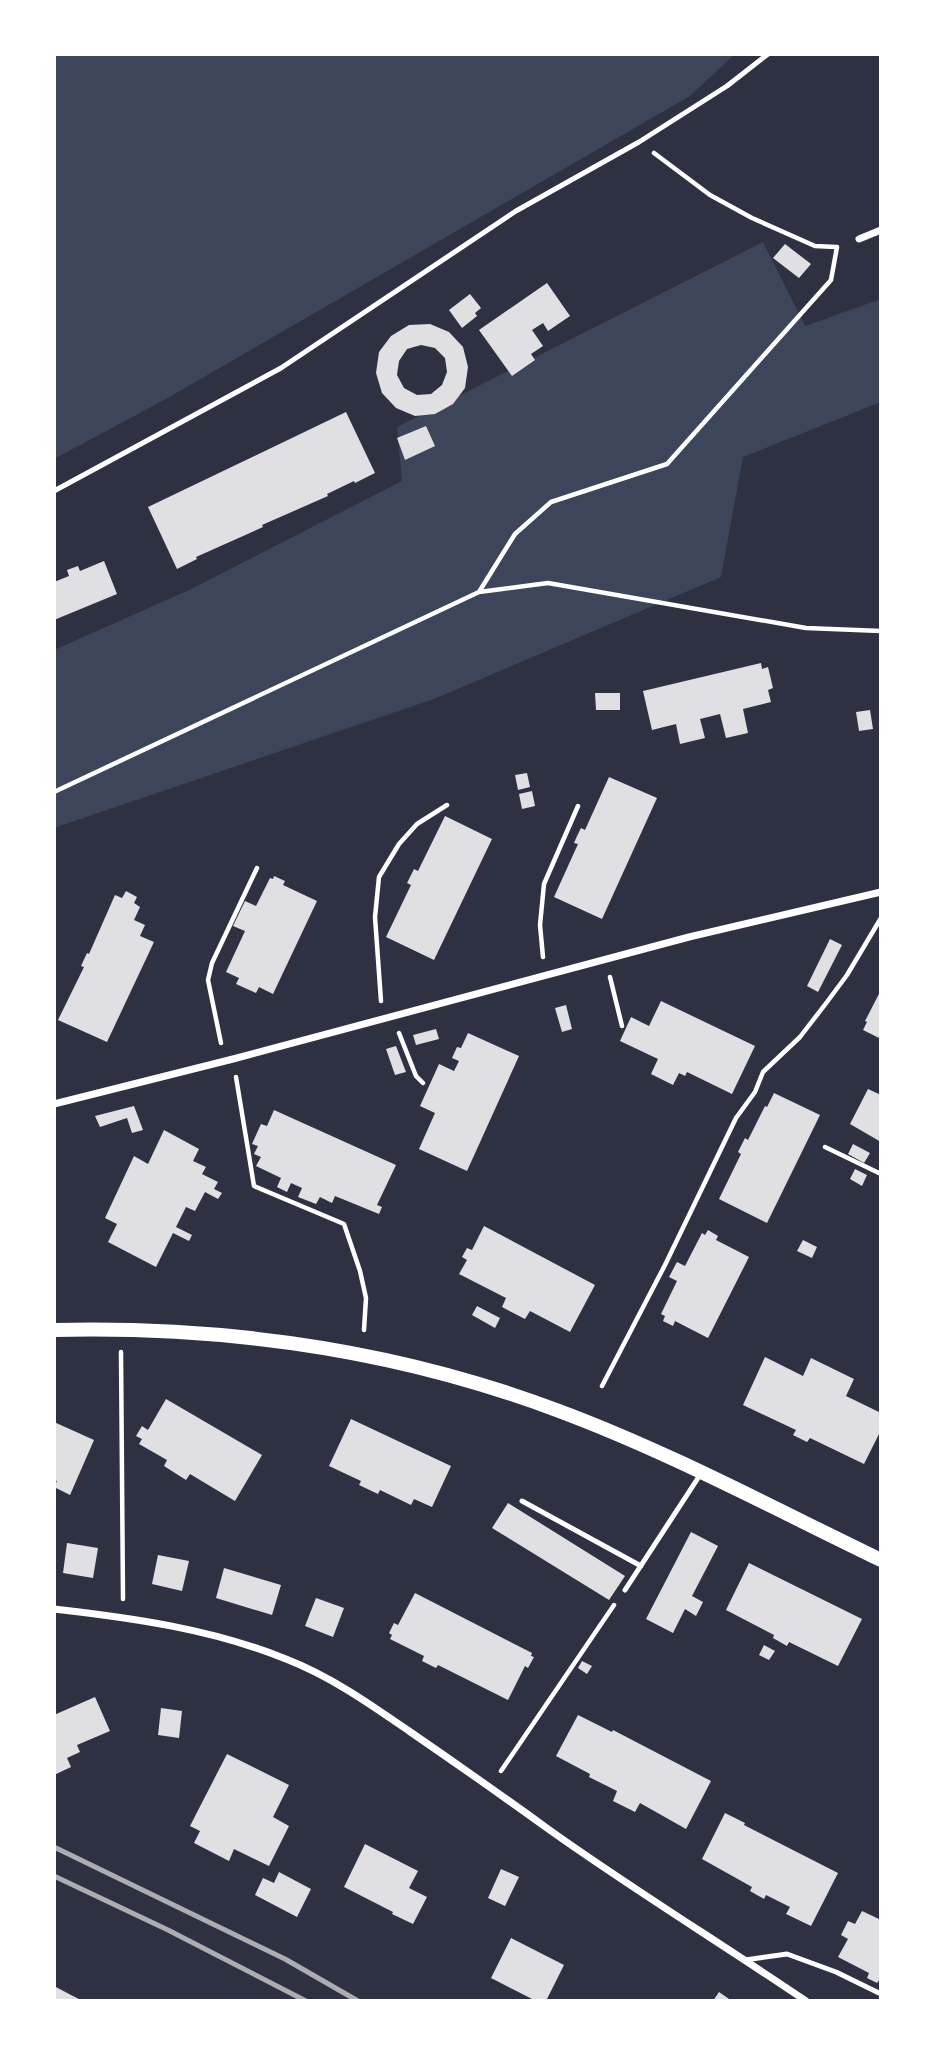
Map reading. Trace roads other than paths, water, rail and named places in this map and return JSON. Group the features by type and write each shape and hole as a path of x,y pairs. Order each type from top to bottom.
{"main road":[{"path":"54,1330 155,1331 298,1344 462,1378 559,1411 641,1445 881,1560"}],"street":[{"path":"859,239 881,230"},
{"path":"54,1104 689,937 881,892"},
{"path":"54,1609 193,1629 287,1659 331,1680 372,1705 553,1832 806,2001"}],"lane":[{"path":"54,491 281,368 516,211 639,142 727,86 768,54"},
{"path":"625,1590 701,1473"},
{"path":"522,1501 641,1566"},
{"path":"745,1959 786,1954 836,1972 881,1994"}],"railway":[{"path":"54,1847 285,1959 358,2001"},
{"path":"54,1876 168,1930 306,2001"}]}
